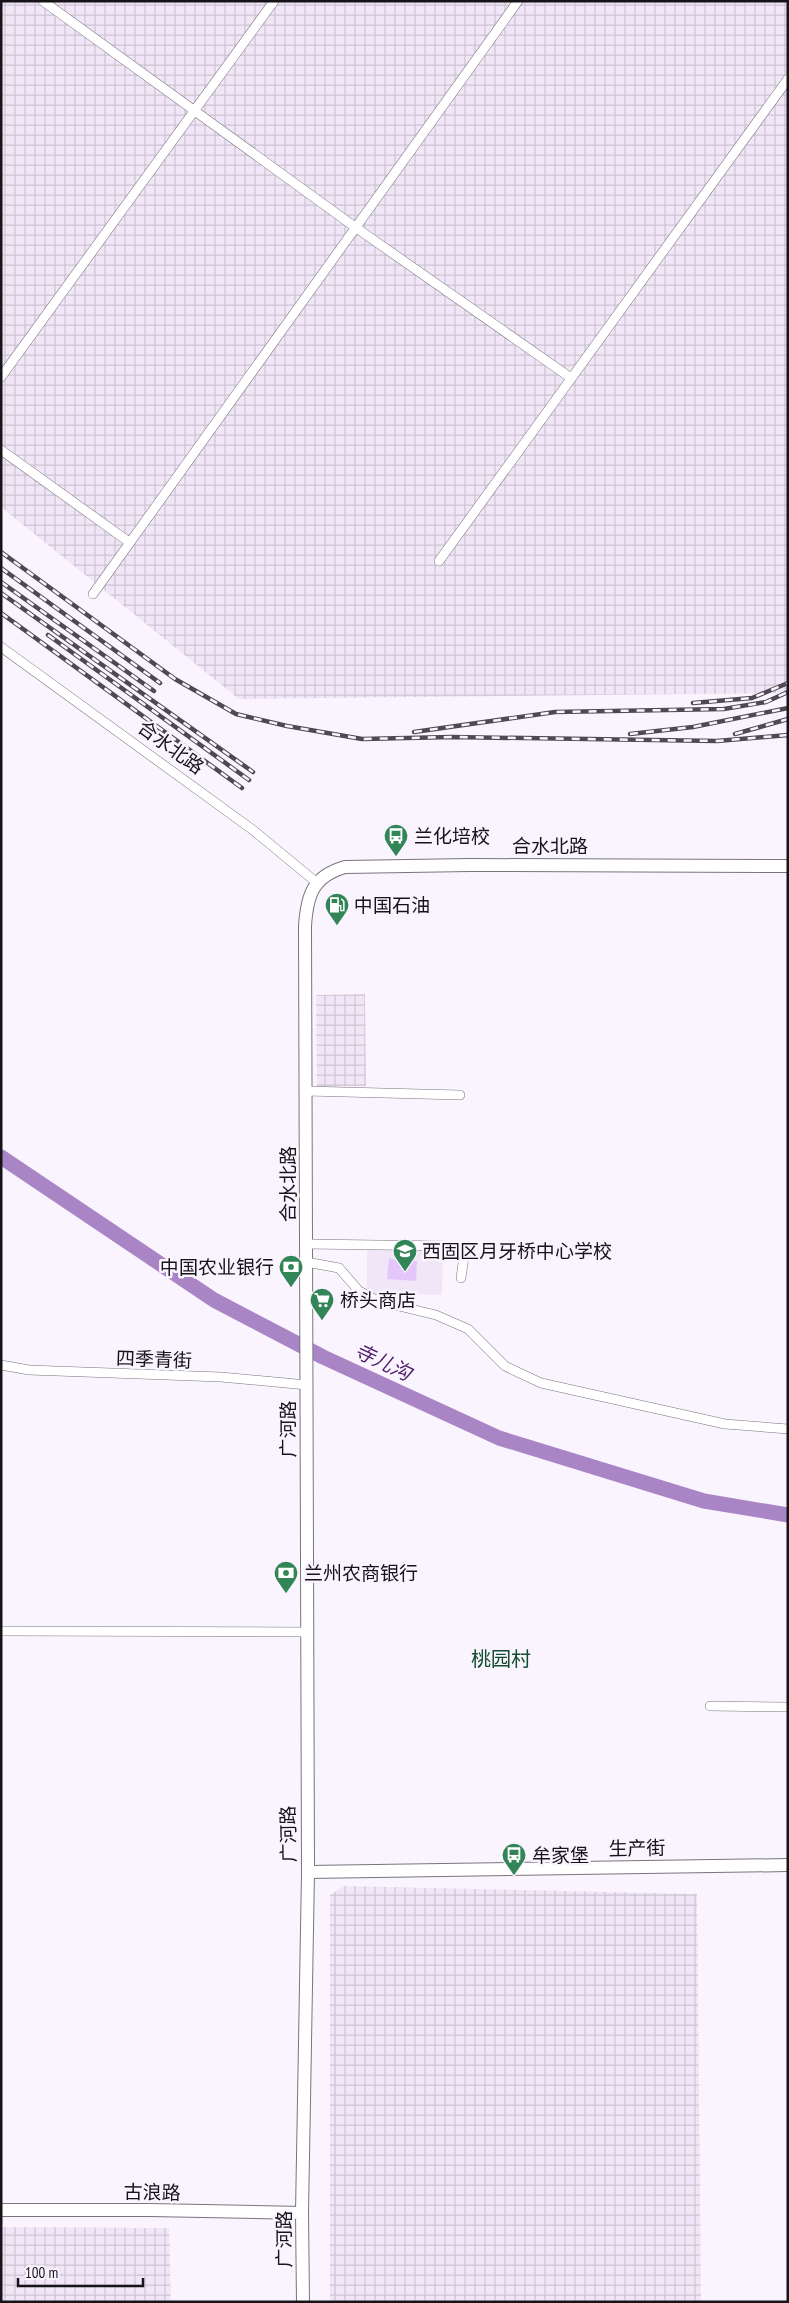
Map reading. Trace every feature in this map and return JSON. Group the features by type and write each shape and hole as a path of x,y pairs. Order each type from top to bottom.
{"street":[{"path":"43,1 355,227 571,378"},
{"path":"1,377 196,111 274,1"},
{"path":"93,594 518,1"},
{"path":"439,561 788,79"},
{"path":"1,450 129,542"},
{"name":"合水北路","path":"1,647 253,830 316,882"},
{"name":"合水北路","path":"306,1337 305,926 306,910 316,882 334,870 345,867 470,865 788,866"},
{"path":"306,1091 460,1095"},
{"path":"307,1244 450,1246 465,1249 461,1278"},
{"path":"306,1262 339,1268 359,1291 378,1301 436,1314 468,1329 505,1366 541,1382 725,1424 788,1429"},
{"name":"广河路","path":"303,2302 302,2214 308,1872 306,1337"},
{"name":"四季青街","path":"1,1364 29,1370 221,1377 307,1385"},
{"path":"1,1631 307,1632"},
{"path":"710,1706 788,1707"},
{"name":"生产街","path":"308,1872 788,1865"},
{"name":"古浪路","path":"1,2210 150,2210 302,2214"}],"shaded area":[{"path":"1,1 788,1 788,693 239,699 1,507"},
{"path":"365,994 366,1086 317,1087 316,995"},
{"name":"西固区月牙桥中心学校","path":"367,1248 443,1250 442,1295 367,1293"},
{"path":"389,1259 417,1261 416,1281 387,1279"},
{"path":"344,1886 697,1894 701,2302 330,2302 330,1895"},
{"path":"1,2227 169,2228 171,2302 1,2302"}],"waterway":[{"name":"寺儿沟","path":"1,1157 214,1300 323,1357 499,1438 704,1501 788,1515"}],"railway":[{"path":"1,552 175,679 236,714 287,726 362,739 452,737 717,741 788,735"},
{"path":"1,568 160,683"},
{"path":"1,582 154,691"},
{"path":"1,593 253,772"},
{"path":"1,613 242,788"},
{"path":"48,635 249,780"},
{"path":"693,703 752,698 788,683"},
{"path":"414,732 555,712 724,709 766,702 788,692"},
{"path":"630,734 693,727 788,708"},
{"path":"735,734 788,719"}],"place":[{"name":"兰化培校","path":"396,857"},
{"name":"中国石油","path":"337,926"},
{"name":"西固区月牙桥中心学校","path":"405,1272"},
{"name":"中国农业银行","path":"291,1288"},
{"name":"桥头商店","path":"322,1321"},
{"name":"兰州农商银行","path":"286,1594"},
{"name":"牟家堡","path":"514,1876"}],"district":[{"name":"桃园村","path":"501,1659"}]}
